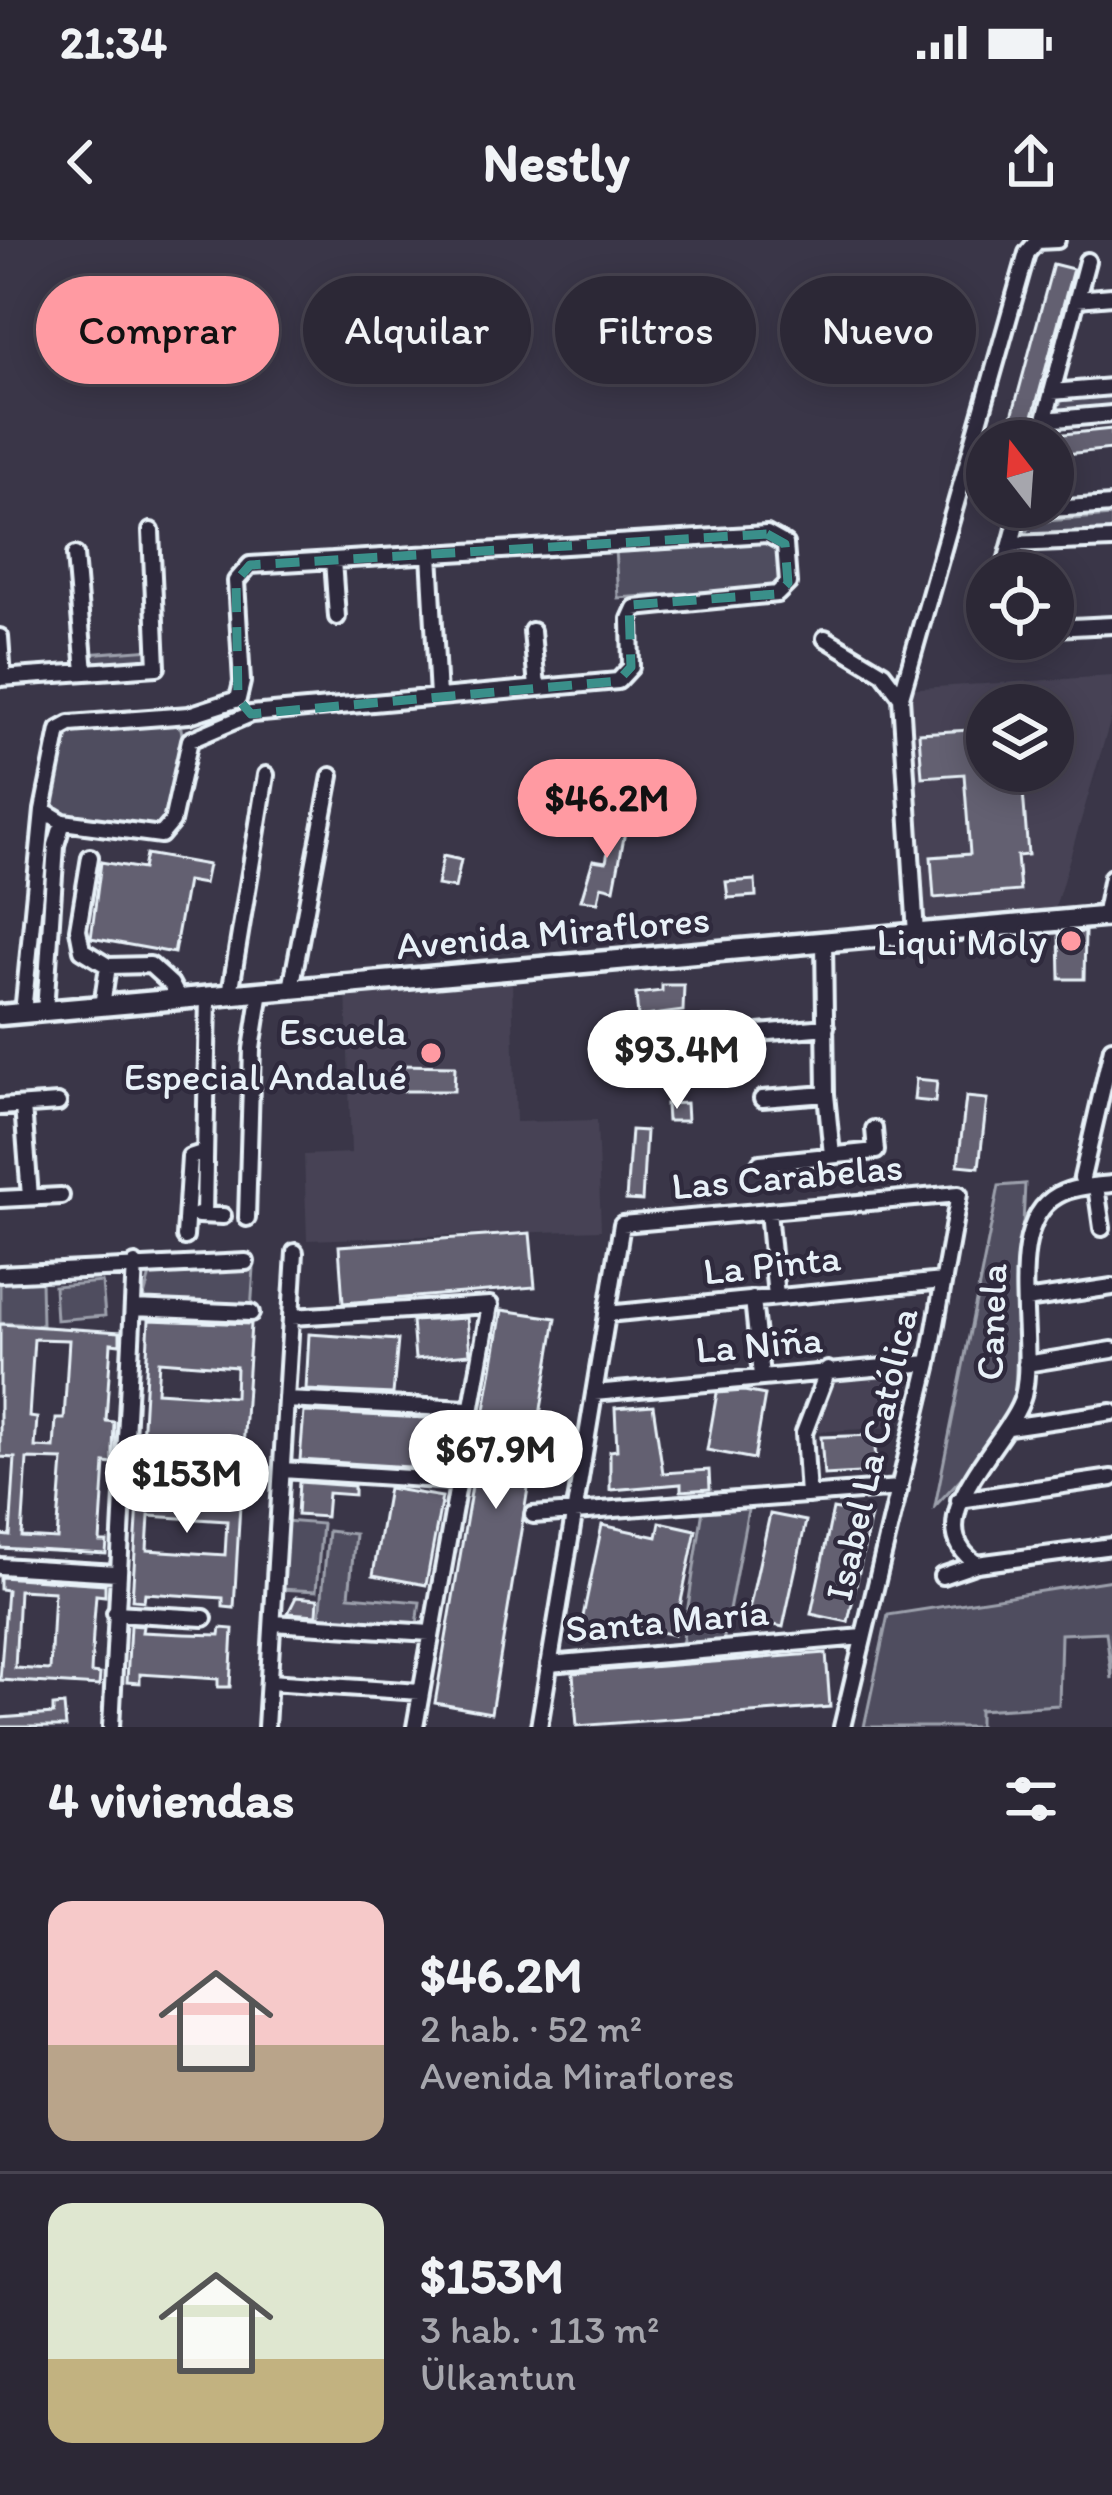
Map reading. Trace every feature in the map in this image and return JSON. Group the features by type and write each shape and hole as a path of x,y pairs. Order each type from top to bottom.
{"main road":[{"name":"Avenida Miraflores","path":"0,1015 1108,916"}],"street":[{"path":"916,934 902,697 1027,253 1037,242 1057,240"},
{"path":"1087,261 1044,420 1112,414"},
{"path":"1077,299 1112,296"},
{"path":"1052,392 1112,387"},
{"path":"1074,507 1112,505"},
{"path":"1009,552 1016,528"},
{"path":"0,637 2,678 157,667 161,661 151,531"},
{"path":"43,810 63,822 152,836 167,832 188,744 198,734 251,714 624,679 632,664 630,617 643,604 780,592 788,580 783,541 767,534 250,565 240,571 238,699 251,714"},
{"path":"1011,544 1112,540"},
{"path":"430,554 438,697"},
{"path":"75,555 85,672"},
{"path":"333,560 337,617"},
{"path":"1074,627 1112,626"},
{"path":"532,631 537,688"},
{"path":"826,638 883,673 902,697"},
{"path":"23,1013 43,810 62,727 178,716 238,699"},
{"path":"178,716 188,744"},
{"path":"230,994 266,775"},
{"path":"291,989 331,776"},
{"path":"45,1012 57,835 63,822"},
{"path":"90,857 79,942 88,957 108,966 150,965 179,999"},
{"path":"1108,916 1112,877"},
{"path":"824,940 826,1094 832,1156"},
{"path":"102,1006 108,966"},
{"path":"247,1218 252,1049 261,992"},
{"path":"204,1215 208,996"},
{"path":"759,1033 826,1027"},
{"path":"1101,1228 1097,1182 1112,1048"},
{"path":"762,1100 826,1094"},
{"path":"0,1107 58,1103"},
{"path":"23,1106 30,1197"},
{"path":"760,1163 876,1151 874,1129"},
{"path":"185,1237 190,1157 205,1152"},
{"name":"Canela","path":"959,1500 1010,1427 1022,1398 1027,1242 1035,1218 1055,1197 1097,1182"},
{"name":"Las Carabelas","path":"607,1314 622,1224 959,1194"},
{"name":"Isabel La Católica","path":"842,1727 929,1363 959,1194"},
{"path":"0,1199 62,1196"},
{"path":"768,1211 776,1297"},
{"path":"187,1214 223,1216"},
{"path":"266,1727 295,1252"},
{"path":"0,1274 246,1262"},
{"path":"111,1727 134,1264"},
{"name":"La Pinta","path":"607,1314 943,1281"},
{"path":"1026,1300 1112,1287"},
{"path":"753,1299 760,1376"},
{"path":"291,1317 490,1305 415,1727"},
{"path":"133,1308 251,1313"},
{"path":"539,1727 607,1314"},
{"path":"1026,1364 1112,1350"},
{"name":"La Niña","path":"594,1393 929,1363"},
{"path":"808,1495 804,1433 828,1370"},
{"path":"286,1400 468,1409"},
{"path":"1010,1427 1112,1412"},
{"path":"125,1459 218,1464"},
{"path":"282,1470 456,1481"},
{"path":"977,1564 961,1543 959,1500 1112,1478"},
{"path":"533,1515 900,1488"},
{"path":"942,1576 977,1564 1112,1546"},
{"path":"0,1566 117,1573"},
{"path":"115,1612 204,1618"},
{"path":"273,1623 430,1633"},
{"name":"Santa María","path":"549,1664 863,1637"},
{"path":"269,1682 421,1692"}],"highlighted area":[{"path":"767,534 785,544 788,583 777,594 629,605 631,667 618,681 251,714 238,699 236,581 250,565"}],"shaded area":[{"path":"1112,394 1112,409 1063,413 1058,407 1063,398"},
{"path":"1112,516 1112,532 1024,537 1029,528 1074,528 1074,519"},
{"path":"770,541 779,547 781,580 775,587 618,598 615,549"},
{"path":"152,649 153,666 87,671 86,654"},
{"path":"1112,676 1112,715 1053,915 920,923 904,689 966,685 966,792 1074,792 1074,684 984,684"},
{"path":"170,723 181,728 182,735 162,829 59,814 51,807 66,733"},
{"name":"Escuela Especial Andalué","path":"512,981 516,1122 597,1120 601,1230 307,1240 304,1155 351,1153 346,987"},
{"path":"1025,1184 1014,1409 991,1446 935,1506 999,1186"},
{"path":"254,1268 251,1311 141,1307 150,1275"},
{"path":"41,1279 42,1325 0,1323 0,1282"},
{"path":"102,1282 105,1316 56,1320 54,1286"},
{"path":"914,1371 898,1427 813,1432 834,1377"},
{"path":"750,1499 722,1648 681,1652 704,1503"},
{"path":"285,1521 322,1524 316,1591 280,1589"},
{"path":"328,1531 355,1534 349,1596 420,1602 417,1625 320,1618"},
{"path":"1112,1580 1112,1679 1106,1632 1061,1634 1059,1705 979,1710 979,1727 864,1727 888,1615"}],"building":[{"path":"1053,264 1073,269 1032,420 1011,420"},
{"path":"1112,429 1112,449 1074,453 1074,433"},
{"path":"966,730 966,792 1023,792 1028,855 1017,856 1020,891 934,898 931,857 970,854 964,774 922,777 919,733"},
{"path":"616,808 629,811 614,889 601,886 598,902 581,900 593,860 606,862"},
{"path":"146,854 208,865 204,884 187,881 174,953 91,938 101,862 143,869"},
{"path":"443,856 461,860 455,888 437,885"},
{"path":"755,880 756,896 728,898 726,882"},
{"path":"1085,932 1084,979 1060,979 1059,934"},
{"path":"662,985 684,985 683,1011 638,1017 636,994 662,991"},
{"path":"701,1017 728,1017 726,1076 700,1075"},
{"path":"397,1065 455,1066 454,1091 397,1091"},
{"path":"916,1079 937,1081 935,1102 914,1100"},
{"path":"966,1097 987,1099 979,1167 958,1165"},
{"path":"686,1103 687,1121 667,1121 666,1104"},
{"path":"631,1130 646,1131 642,1201 626,1200"},
{"path":"530,1233 535,1287 343,1303 339,1246"},
{"path":"502,1310 556,1318 491,1713 435,1703"},
{"path":"467,1318 470,1354 415,1359 412,1321"},
{"path":"149,1320 251,1324 243,1449 231,1448 232,1440 154,1436 154,1443 142,1442","holes":["159,1361 236,1367 235,1397 157,1392"]},
{"path":"0,1324 120,1332 120,1344 111,1343 106,1421 114,1422 113,1464 105,1463 100,1542 107,1542 106,1554 0,1548 0,1535 10,1536 15,1458 0,1457","holes":["34,1339 69,1340 64,1419 56,1419 54,1448 35,1447 37,1418 29,1417","27,1459 63,1460 57,1539 22,1537"]},
{"path":"309,1334 398,1340 393,1394 306,1390"},
{"path":"717,1393 765,1395 754,1459 707,1450"},
{"path":"653,1405 663,1473 709,1470 710,1489 681,1491 681,1484 610,1490 610,1451 617,1450 615,1408"},
{"path":"304,1412 445,1419 441,1469 300,1460"},
{"path":"874,1435 877,1472 824,1475 821,1437"},
{"path":"230,1470 242,1470 234,1608 223,1607 223,1598 145,1593 144,1601 132,1600 140,1471 230,1478","holes":["149,1516 227,1521 225,1555 147,1550"]},
{"path":"299,1482 354,1486 354,1495 328,1493 326,1517 297,1515"},
{"path":"388,1488 442,1497 426,1585 373,1575"},
{"path":"833,1509 871,1516 848,1622 811,1614"},
{"path":"770,1514 806,1521 783,1627 747,1619"},
{"path":"660,1522 696,1530 674,1635 619,1623 616,1639 580,1631 602,1525 657,1537"},
{"path":"0,1577 105,1584 105,1596 96,1595 93,1634 91,1673 100,1674 99,1686 0,1680 7,1590 0,1589","holes":["19,1590 54,1592 50,1670 15,1668"]},
{"path":"296,1597 318,1599 317,1615 288,1613"},
{"path":"130,1625 143,1626 142,1632 184,1634 220,1635 221,1628 233,1629 230,1687 218,1687 218,1679 140,1674 140,1683 127,1682"},
{"path":"826,1653 830,1707 577,1726 573,1673"},
{"path":"64,1705 66,1727 0,1727 0,1718 53,1714 53,1706"}],"place":[{"name":"Liqui Moly","path":"1071,941"},
{"name":"Escuela Especial Andalué","path":"431,1053"}]}
